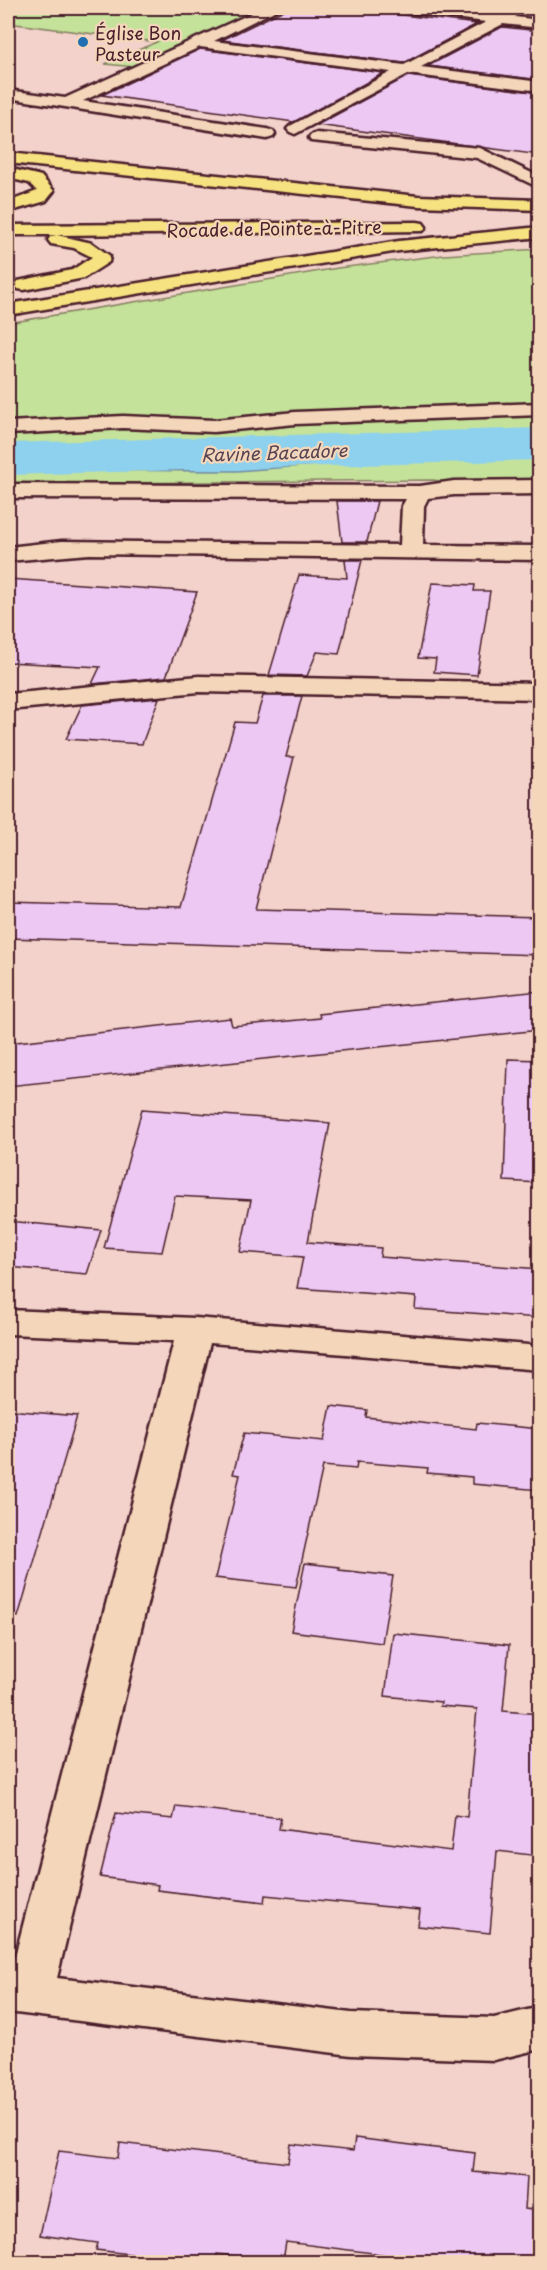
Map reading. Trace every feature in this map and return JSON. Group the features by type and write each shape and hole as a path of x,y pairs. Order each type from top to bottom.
{"highway":[{"path":"8,158 418,201 540,205"},
{"path":"8,173 35,179 44,185 46,190 40,197 8,207"},
{"name":"Rocade de Pointe-à-Pitre","path":"8,217 351,217 540,214"},
{"name":"Rocade de Pointe-à-Pitre","path":"8,230 540,224"},
{"path":"8,310 387,248 540,232"},
{"path":"8,236 81,244 94,249 101,256 100,262 78,274 8,287"}],"street":[{"path":"69,102 273,8"},
{"path":"406,8 540,24"},
{"path":"289,139 407,70 522,8"},
{"path":"198,43 540,87"},
{"path":"8,94 289,139 312,132 317,138 480,153 501,161 540,183"},
{"path":"8,428 123,422 214,426 295,418 540,409"},
{"path":"8,491 420,493 454,488 540,488"},
{"path":"411,552 413,506 420,493"},
{"path":"8,554 45,547 112,546 540,553"},
{"path":"8,702 199,684 540,691"},
{"path":"8,1322 195,1330 540,1358"},
{"path":"195,1330 18,1994 351,2034 494,2039 540,2028"}],"green space":[{"path":"8,8 259,8 134,67 105,64 157,42 8,23"},
{"path":"539,249 539,495 433,480 8,484 8,323 338,268 444,255"}],"water":[{"path":"540,435 539,456 410,458 237,471 8,470 8,453 207,454 312,451 326,444"}],"building":[{"path":"288,8 344,8 477,24 404,63 222,40"},
{"path":"502,27 540,31 540,80 428,66"},
{"path":"200,49 384,73 294,122 102,95"},
{"path":"408,76 540,93 540,155 317,125"},
{"path":"337,501 377,501 367,542 342,542"},
{"path":"345,560 362,560 339,654 317,652 307,676 269,675 299,575 347,578"},
{"path":"8,579 197,592 166,677 92,684 100,667 8,662"},
{"path":"432,583 475,585 474,591 490,591 477,675 434,672 436,659 418,658"},
{"path":"263,696 302,696 286,757 294,757 256,909 540,917 540,955 8,938 8,902 181,907 235,722 255,723"},
{"path":"159,698 142,744 66,739 82,705"},
{"path":"540,991 540,1030 8,1086 8,1043 230,1018 232,1026 320,1018 319,1014"},
{"path":"508,1059 540,1060 540,1183 504,1181"},
{"path":"142,1109 330,1123 308,1242 381,1248 380,1257 540,1269 540,1318 415,1309 416,1297 297,1288 303,1257 240,1252 251,1200 175,1196 162,1252 104,1248"},
{"path":"8,1221 101,1230 87,1274 8,1267"},
{"path":"331,1406 367,1410 366,1417 476,1429 477,1423 540,1429 540,1490 472,1484 472,1477 427,1473 428,1468 357,1462 356,1469 323,1466 296,1587 215,1578 240,1475 233,1474 244,1433 324,1441"},
{"path":"8,1410 77,1416 18,1617 8,1615"},
{"path":"305,1563 339,1567 339,1570 393,1576 382,1643 291,1631"},
{"path":"393,1633 509,1645 503,1711 540,1714 540,1856 497,1851 490,1933 418,1926 420,1910 265,1895 264,1903 157,1890 158,1885 100,1877 116,1813 173,1819 176,1806 281,1818 279,1829 451,1851 455,1815 467,1817 477,1709 440,1706 441,1702 385,1696"},
{"path":"355,2138 475,2153 473,2172 527,2177 525,2209 540,2211 540,2262 444,2262 286,2242 283,2261 217,2254 216,2262 197,2262 96,2250 98,2243 40,2235 59,2151 118,2158 120,2143 288,2163 291,2144 353,2151"}],"waterway":[{"name":"Ravine Bacadore","path":"8,459 540,444"}],"place":[{"name":"Église Bon Pasteur","path":"83,42"}]}
